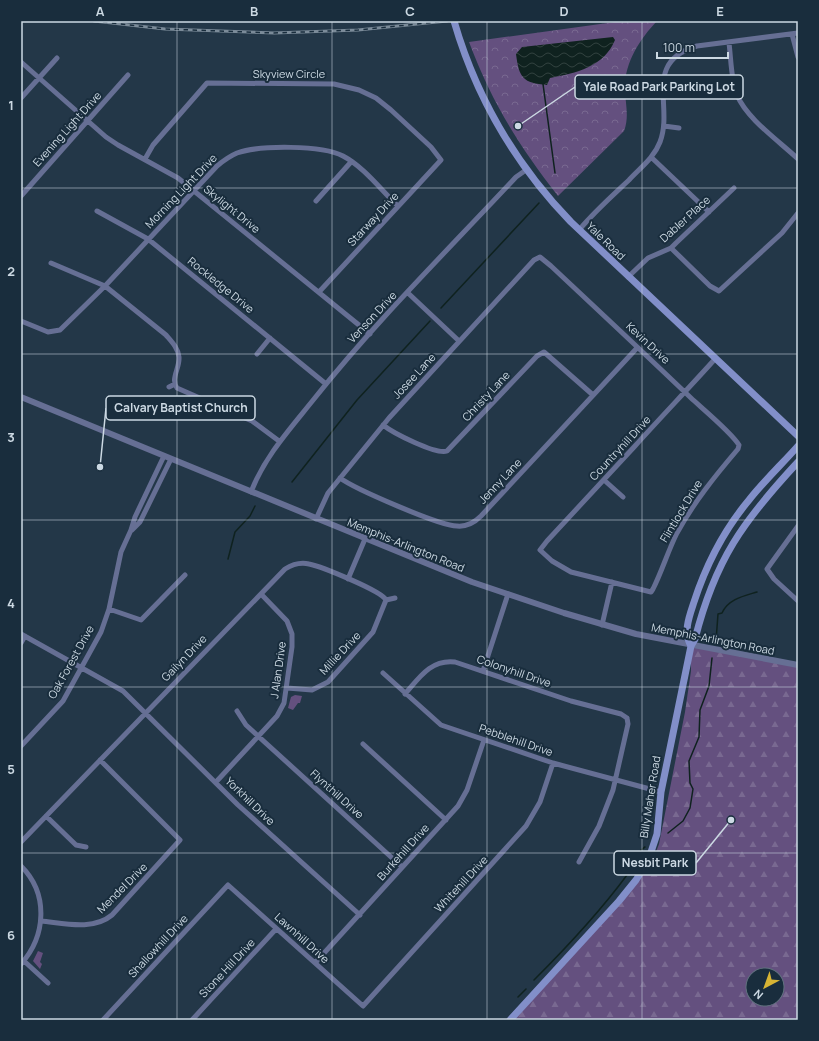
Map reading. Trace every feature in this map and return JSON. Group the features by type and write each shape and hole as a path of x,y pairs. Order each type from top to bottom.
{"main road":[{"name":"Yale Road","path":"454,21 464,53 482,95 511,148 526,170 553,203 579,230 715,360 798,436"},
{"path":"691,646 686,637 689,618 701,582 724,534 748,501 798,446"},
{"path":"691,646 695,639 708,592 734,540 757,507 798,462"},
{"path":"724,534 734,540"},
{"name":"Billy Maher Road","path":"510,1020 610,912 636,880 653,846 659,824 661,792 691,646"}],"street":[{"path":"579,230 651,158 659,145 664,126 662,83 664,75 672,62 682,52 693,47 798,33"},
{"path":"792,34 798,57"},
{"path":"729,43 736,91 741,103 749,113 798,159"},
{"path":"21,98 57,58"},
{"name":"Skylight Drive","path":"21,62 87,121 113,142 173,174 370,334"},
{"name":"Evening Light Drive","path":"21,196 128,75"},
{"name":"Skyview Circle","path":"145,159 153,145 207,83 297,83 339,85 359,90 376,98 395,113 441,160"},
{"path":"664,126 679,128"},
{"name":"Morning Light Drive","path":"21,321 48,332 60,330 105,286 193,190 222,161 237,153 251,150 321,148 339,154 351,162 398,206"},
{"path":"651,158 709,212"},
{"name":"Starway Drive","path":"319,292 441,160"},
{"path":"316,201 351,162"},
{"name":"Venson Drive","path":"251,492 259,471 279,441 326,384 370,334 516,177 526,170"},
{"name":"Dabler Place","path":"628,277 648,258 670,248 734,188"},
{"name":"Rockledge Drive","path":"97,211 148,239 326,384"},
{"path":"670,248 710,286 719,291 786,229 798,213"},
{"name":"Josee Lane","path":"316,519 326,497 383,425 534,260 540,258"},
{"name":"Kevin Drive","path":"540,258 551,266 685,392 734,439 739,446"},
{"path":"51,263 105,286 166,335 174,344 179,360 174,384"},
{"path":"408,293 460,340"},
{"path":"256,354 270,338"},
{"name":"Jenny Lane","path":"340,478 355,487 441,522 458,526 468,525 482,516 637,348"},
{"name":"Christy Lane","path":"383,425 396,433 435,450 442,452 448,451 537,356 544,352 593,395"},
{"name":"Countryhill Drive","path":"612,582 567,570 552,561 540,550 715,360"},
{"path":"168,387 174,384"},
{"path":"174,384 181,390 252,421 279,441"},
{"name":"Memphis-Arlington Road","path":"21,397 451,574 508,594 602,625 691,646 798,666"},
{"name":"Flintlock Drive","path":"612,582 651,592 668,552 685,520 707,486 739,446"},
{"name":"Oak Forest Drive","path":"21,746 60,706 101,632 109,609 121,552 132,530 135,517 164,456"},
{"name":"Oak Forest Drive","path":"132,530 140,522 171,459"},
{"path":"604,480 623,497"},
{"path":"798,526 767,569 774,579 798,601"},
{"path":"348,579 365,539"},
{"name":"Gailyn Drive","path":"21,842 282,571 299,563 314,565 378,592 386,600"},
{"path":"109,609 140,620 185,575"},
{"path":"602,625 612,582"},
{"name":"J Alan Drive","path":"216,782 282,709 287,688 292,634 286,621 261,594"},
{"path":"483,671 508,594"},
{"path":"386,600 395,598"},
{"name":"Millie Drive","path":"287,688 312,690 328,682 373,632 386,600"},
{"path":"21,643 23,635"},
{"name":"Yorkhill Drive","path":"23,635 123,691 238,805 360,915"},
{"name":"Colonyhill Drive","path":"405,694 426,671 441,662 455,662 568,700 622,714 628,717 628,724 616,779"},
{"name":"Pebblehill Drive","path":"383,673 441,725 553,763 661,792"},
{"name":"Flynthill Drive","path":"237,712 243,722 402,867"},
{"name":"Burkehill Drive","path":"315,963 446,820 464,796 484,740"},
{"path":"363,744 446,820"},
{"name":"Mendel Drive","path":"41,921 91,925 103,921 117,909 180,840 100,760"},
{"name":"Whitehill Drive","path":"363,1006 526,826 540,802 553,763"},
{"path":"579,862 599,826 616,779"},
{"path":"46,816 76,845 86,847"},
{"path":"21,866 32,880 38,893 41,921 36,942 22,962 48,983"},
{"name":"Lawnhill Drive","path":"228,885 363,1006"},
{"name":"Shallowhill Drive","path":"103,1020 228,885"},
{"name":"Stone Hill Drive","path":"192,1020 276,929"}],"green space":[{"path":"622,21 657,21 638,45 627,72 625,82 627,117 626,126 624,131 558,196 519,141 497,104 487,85 469,42"},
{"path":"691,645 798,666 798,1020 506,1020 651,865 659,844 685,712 691,671"},
{"path":"295,695 302,696 300,703 298,703 293,710 288,708 291,697"},
{"path":"38,951 43,953 40,962 42,964 40,969 33,961"}],"water":[{"path":"613,37 615,40 610,49 604,57 596,63 570,74 550,78 547,85 527,81 519,69 516,54 522,47"}],"waterway":[{"path":"543,84 555,173"},
{"path":"441,308 539,203"},
{"path":"292,482 357,400 430,321"},
{"path":"228,559 235,532 250,516 255,506"},
{"path":"716,641 718,614 722,613 732,601 757,592"},
{"path":"668,833 683,821 690,808 693,789 690,783 689,761 699,737 700,710 709,686 712,658"},
{"path":"534,980 571,942 605,903 627,875 639,852 645,847"},
{"path":"518,997 526,989"}],"railway":[{"path":"94,21 165,29 274,33 358,30 447,21"}],"place":[{"name":"Yale Road Park Parking Lot","path":"518,126"},
{"name":"Calvary Baptist Church","path":"100,467"},
{"name":"Nesbit Park","path":"731,820"}]}
